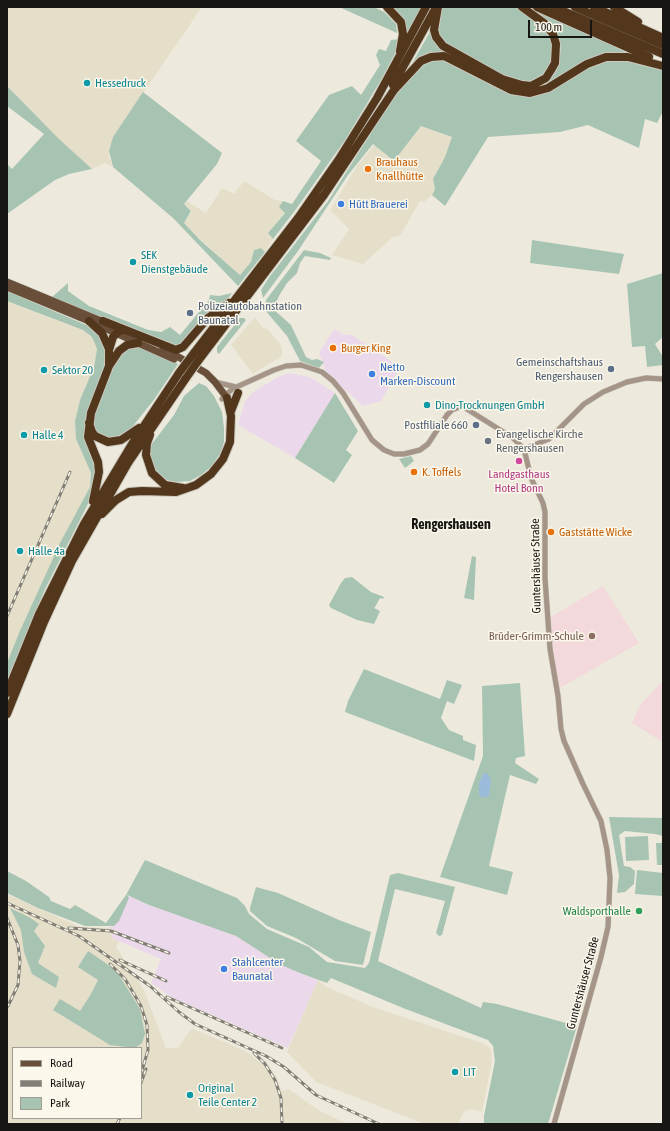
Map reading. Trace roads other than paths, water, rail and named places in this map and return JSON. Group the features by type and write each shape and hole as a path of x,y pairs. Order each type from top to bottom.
{"highway":[{"path":"387,7 398,17 401,22 403,34 401,48 388,79"},
{"path":"190,488 177,488 165,485 155,478 149,467 146,456 147,443 162,412 194,353 321,186 357,132 388,79 426,7"},
{"path":"437,7 434,30 436,37 443,46 502,79 531,86 546,78 551,70 555,63 556,44 553,34 544,23 522,7"},
{"path":"7,694 39,614 84,524 113,474 147,420 183,375 202,357 324,195 379,110 437,7"},
{"path":"537,7 600,37 663,64"},
{"path":"554,7 663,54"},
{"path":"575,7 663,45"},
{"path":"594,7 663,37"},
{"path":"614,7 663,37"},
{"path":"379,110 415,66 431,57 444,56 452,59 502,86 521,93 530,93 548,88 587,64 606,57 628,57 663,64"},
{"path":"103,321 176,350 183,347 208,318 233,301"},
{"path":"84,524 94,499 99,472 98,462 88,437 89,420 108,366 109,350 102,333 89,321"},
{"path":"109,350 120,332"},
{"path":"108,366 123,347 130,343 138,343"},
{"path":"230,412 238,390"},
{"path":"88,532 110,505 125,494 142,490 172,493 190,488 206,478 220,465 230,442 230,412 224,397"},
{"path":"224,397 231,423"},
{"path":"7,714 44,622 72,561 128,463 162,412"},
{"path":"89,420 92,432 95,436 103,441 112,442 126,438 147,420"}],"main road":[{"path":"7,282 103,321 138,343 175,360 197,373 224,397"},
{"path":"7,287 89,321 120,332 190,363 215,382 224,397"}],"street":[{"path":"224,397 274,370 289,366 305,366 322,372 339,388 372,440 384,450 397,454 412,453 420,450 428,444 447,415 458,407 466,408 513,438 524,449 549,439 584,404 603,392 629,381 646,378 663,380"},
{"path":"215,382 238,390"},
{"name":"Guntershäuser Straße","path":"524,449 531,478 543,503 545,512 544,578 550,649 558,696 561,729 564,741 582,784 601,821 607,850 610,878 608,927 554,1124"}],"water":[{"path":"484,773 488,774 491,781 489,796 480,797 479,783"}],"railway":[{"path":"7,616 70,472"},
{"path":"7,903 79,936 150,986 195,1024 266,1056 284,1067 316,1095 379,1124"},
{"path":"7,918 18,945 20,961 18,985 8,1006"},
{"path":"69,928 111,931 169,953"},
{"path":"120,960 166,981"},
{"path":"110,964 125,979 141,1006 147,1025 148,1050 142,1071"},
{"path":"167,997 282,1048"},
{"path":"254,1053 265,1064 275,1080 281,1098 282,1124"},
{"path":"142,1080 146,1069"},
{"path":"117,1124 120,1119"}],"place":[{"name":"Hessedruck","path":"87,83"},
{"name":"Brauhaus Knallhütte","path":"368,169"},
{"name":"Hütt Brauerei","path":"341,204"},
{"name":"SEK Dienstgebäude","path":"133,262"},
{"name":"Polizeiautobahnstation Baunatal","path":"190,313"},
{"name":"Burger King","path":"333,348"},
{"name":"Gemeinschaftshaus Rengershausen","path":"611,369"},
{"name":"Sektor 20","path":"44,370"},
{"name":"Netto Marken-Discount","path":"372,374"},
{"name":"Dino-Trocknungen GmbH","path":"427,405"},
{"name":"Postfiliale 660","path":"476,425"},
{"name":"Halle 4","path":"24,435"},
{"name":"Evangelische Kirche Rengershausen","path":"488,441"},
{"name":"Landgasthaus Hotel Bonn","path":"519,461"},
{"name":"K. Toffels","path":"414,472"},
{"name":"Gaststätte Wicke","path":"551,532"},
{"name":"Halle 4a","path":"20,551"},
{"name":"Brüder-Grimm-Schule","path":"592,636"},
{"name":"Waldsporthalle","path":"639,911"},
{"name":"Stahlcenter Baunatal","path":"224,969"},
{"name":"LIT","path":"455,1072"},
{"name":"Original Teile Center 2","path":"190,1095"}],"district":[{"name":"Rengershausen","path":"451,525"}]}
